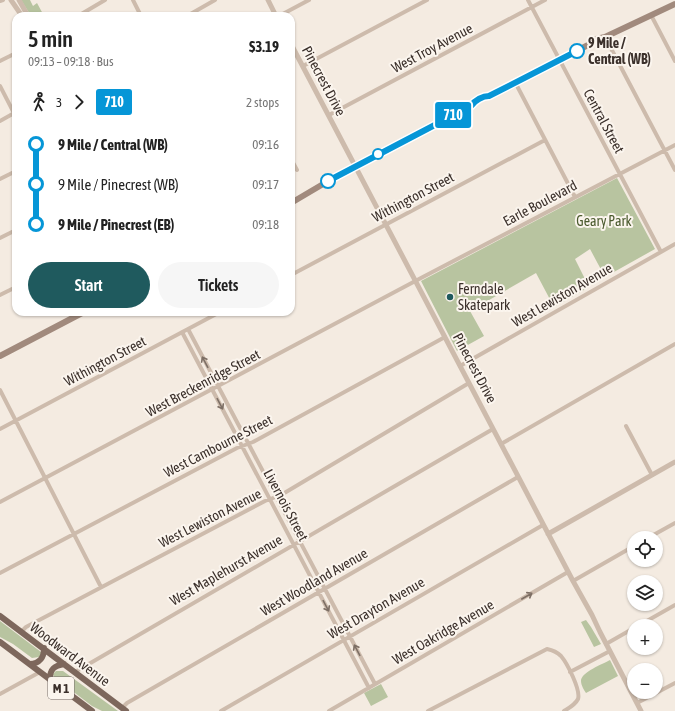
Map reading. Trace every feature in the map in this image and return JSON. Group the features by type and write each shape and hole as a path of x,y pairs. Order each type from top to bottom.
{"main road":[{"path":"295,201 355,166 471,106 474,102 489,96 590,44 596,43 605,37 675,4"},
{"path":"0,356 76,316"},
{"name":"Woodward Avenue","path":"0,616 124,709"},
{"name":"M 1","path":"0,642 50,679 88,710"},
{"path":"30,664 35,664 41,660 44,655 44,648"},
{"path":"50,679 53,668 57,665 64,664"}],"street":[{"path":"11,0 19,12"},
{"path":"19,0 26,12"},
{"path":"85,12 105,0"},
{"path":"133,0 139,12"},
{"path":"194,12 215,0"},
{"path":"268,0 276,12"},
{"path":"286,12 309,0"},
{"path":"303,66 427,0"},
{"name":"Central Street","path":"528,0 661,252"},
{"name":"West Troy Avenue","path":"329,115 545,0"},
{"path":"651,15 675,61"},
{"path":"605,37 675,170"},
{"name":"Pinecrest Drive","path":"295,51 641,711"},
{"path":"0,61 12,55"},
{"path":"515,82 575,197"},
{"path":"0,86 12,108"},
{"path":"0,120 12,115"},
{"name":"Withington Street","path":"295,273 545,140"},
{"name":"Earle Boulevard","path":"416,282 675,145"},
{"path":"295,166 297,170"},
{"path":"0,179 12,173"},
{"path":"0,238 12,232"},
{"name":"West Lewiston Avenue","path":"460,366 675,244"},
{"name":"West Breckenridge Street","path":"0,502 416,282"},
{"path":"0,296 12,289"},
{"name":"Withington Street","path":"0,428 212,316"},
{"name":"Livernois Street","path":"188,329 375,684"},
{"name":"Livernois Street","path":"182,332 369,688"},
{"name":"West Cambourne Street","path":"0,573 248,444 445,337"},
{"path":"501,444 675,344"},
{"name":"West Lewiston Avenue","path":"21,632 26,627 101,587 276,496 469,382"},
{"path":"0,390 101,587"},
{"path":"626,426 652,475"},
{"name":"West Maplehurst Avenue","path":"75,672 493,429"},
{"path":"548,534 675,462"},
{"name":"West Woodland Avenue","path":"124,709 127,703 518,477"},
{"path":"661,531 675,523"},
{"name":"West Drayton Avenue","path":"221,711 543,525"},
{"path":"573,581 627,550"},
{"name":"West Oakridge Avenue","path":"329,711 568,572"},
{"path":"650,619 675,605"},
{"path":"606,644 627,632"},
{"path":"428,711 547,649 553,650 560,655 570,672 576,687 578,696 575,704 564,711"},
{"path":"570,672 610,651"},
{"path":"0,694 40,672"},
{"path":"637,703 675,684"}],"green space":[{"path":"21,0 30,0 33,6 37,3 42,12 28,12"},
{"name":"Geary Park","path":"617,178 655,249 605,277 590,249 575,259 589,287 554,307 536,273 470,311 484,336 457,351 421,281"},
{"path":"586,620 601,644 594,647 581,622"},
{"path":"0,621 42,654 39,657 32,658 13,644 0,637"},
{"path":"610,660 618,676 586,693 581,681 582,678 588,671"},
{"path":"56,671 63,671 118,711 102,711 92,706 54,677 53,674"},
{"path":"381,684 388,697 371,706 364,693"}],"bus line":[{"name":"710","path":"328,181 471,106 474,102 489,96 577,51"}],"place":[{"name":"9 Mile / Central (WB)","path":"577,51"},
{"name":"Ferndale Skatepark","path":"450,297"}]}
